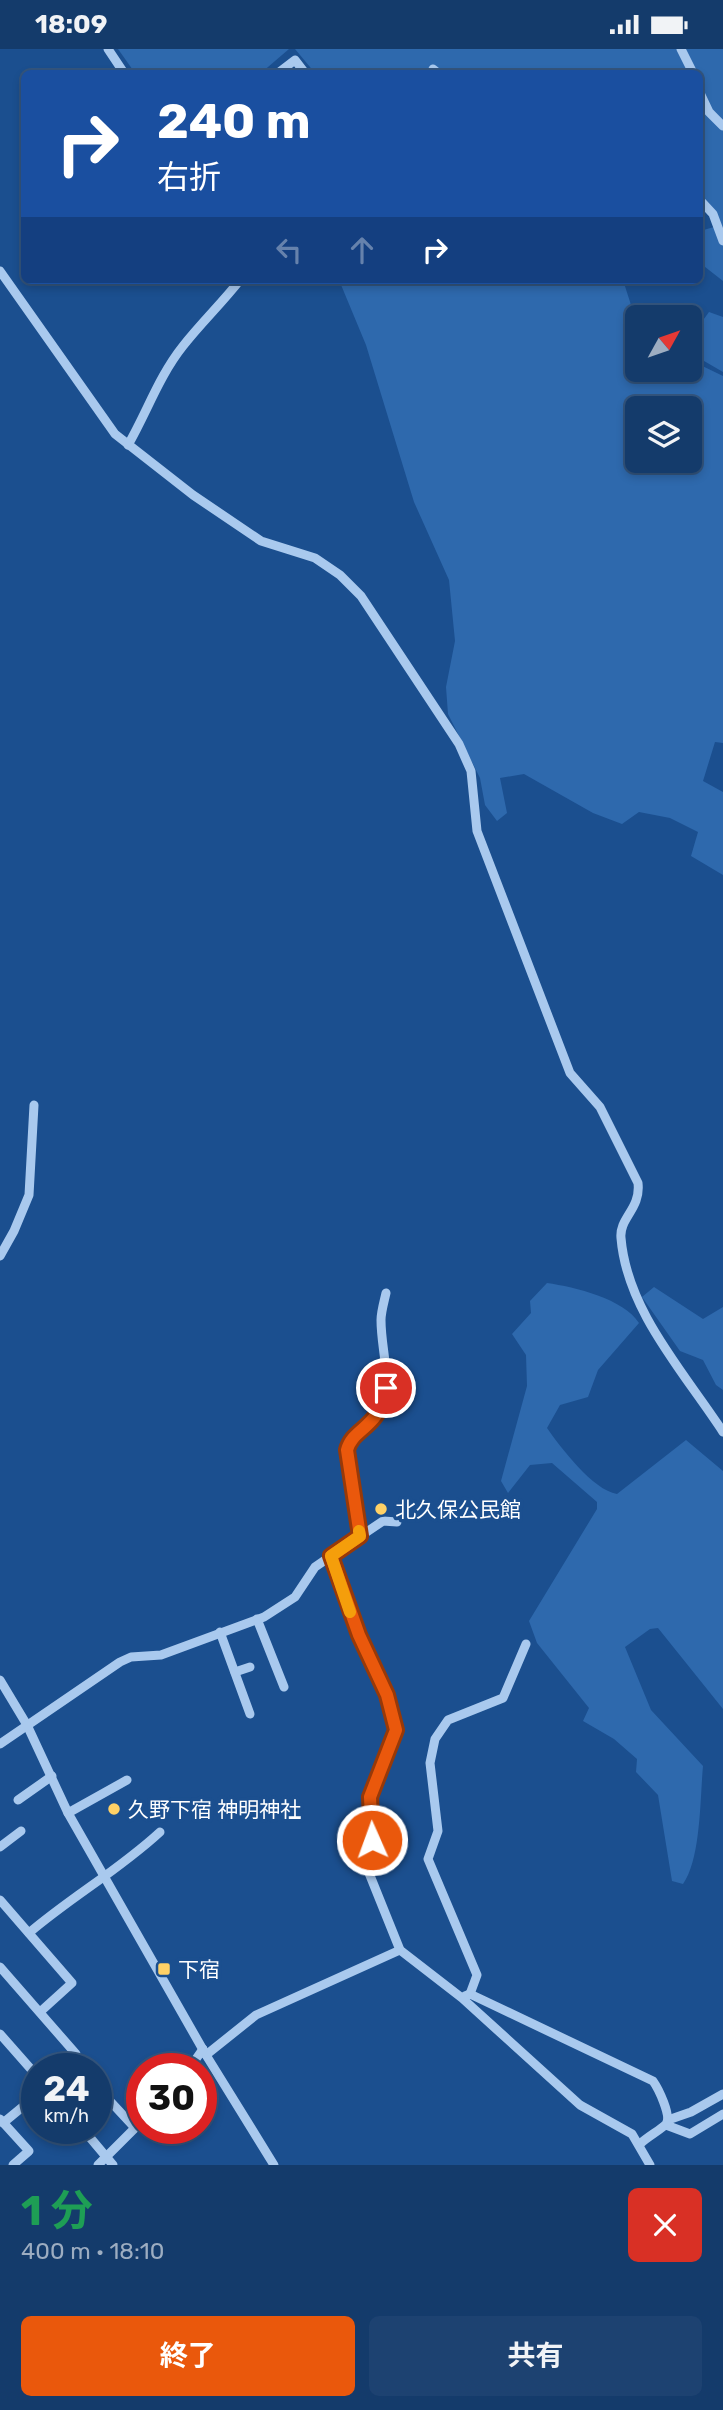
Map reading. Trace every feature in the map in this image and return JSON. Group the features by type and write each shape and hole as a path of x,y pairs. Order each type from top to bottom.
{"street":[{"path":"108,49 122,70"},
{"path":"681,49 692,70"},
{"path":"282,70 295,61 302,70"},
{"path":"703,99 709,112 723,126"},
{"path":"703,203 713,214 723,241"},
{"path":"0,271 114,434 193,495 261,541 315,558 340,575 361,596 459,744 471,771 477,831 570,1073 600,1107 638,1183 639,1197 622,1228 627,1279 670,1354 723,1432"},
{"path":"128,445 162,377 183,346 213,315 237,284"},
{"path":"0,1256 29,1195 28,1165 34,1105"},
{"path":"360,1536 347,1450 349,1442 373,1422 383,1403 388,1372 381,1320 386,1293"},
{"path":"0,1744 120,1662 131,1657 161,1655 257,1619 295,1597 315,1567 383,1521 397,1522"},
{"path":"331,1556 359,1635 387,1695 396,1730 370,1797 373,1823 367,1868 400,1950 466,1996 570,2098 632,2134 650,2165"},
{"path":"257,1619 284,1687"},
{"path":"220,1632 250,1714"},
{"path":"466,1996 477,1975 428,1860 438,1831 429,1763 435,1739 448,1720 503,1698 526,1644"},
{"path":"235,1672 250,1667"},
{"path":"0,1680 27,1724 68,1813 204,2052 274,2165"},
{"path":"18,1800 52,1776"},
{"path":"68,1813 127,1780"},
{"path":"0,1847 21,1831"},
{"path":"29,1933 55,1909 105,1877 160,1832"},
{"path":"0,1900 72,1983 40,2012"},
{"path":"204,2052 256,2015 400,1950"},
{"path":"0,1967 75,2053"},
{"path":"466,1996 653,2081 661,2093 667,2122"},
{"path":"0,2034 21,2058"},
{"path":"640,2144 667,2122 710,2105 723,2094"},
{"path":"112,2101 126,2113"},
{"path":"13,2165 29,2151 2,2121 21,2107"},
{"path":"667,2122 690,2134 723,2114"},
{"path":"98,2165 110,2161 126,2141"},
{"path":"96,2144 110,2161"}],"shaded area":[{"path":"118,49 289,49 264,70 133,70"},
{"path":"295,49 723,49 723,281 703,265 703,230 721,225 714,210 703,203 703,70 312,70"},
{"path":"341,284 624,284 631,305 625,305 625,382 702,382 702,366 723,376 723,743 715,742 703,781 723,792 723,875 691,856 698,832 670,818 639,812 622,824 593,813 524,774 500,778 507,813 497,821 485,805 480,778 448,714 446,687 455,641 449,580 414,502 366,345"},
{"path":"709,312 723,317 723,372 702,360 702,322"},
{"path":"547,1283 598,1295 622,1307 639,1323 598,1370 588,1397 560,1405 547,1428 578,1467 598,1485 617,1494 686,1440 723,1471 723,1709 658,1628 650,1629 625,1647 651,1710 703,1766 696,1844 689,1873 683,1884 672,1881 658,1795 636,1772 637,1759 614,1739 583,1721 589,1708 537,1643 529,1621 597,1509 597,1502 552,1463 530,1465 508,1493 501,1481 527,1386 526,1355 512,1334 531,1313 530,1301"},
{"path":"654,1287 703,1319 723,1307 723,1390 716,1385 703,1360 680,1351 642,1297"}],"slow traffic":[{"path":"350,1612 331,1556 360,1536 359,1531"}],"place":[{"name":"北久保公民館","path":"381,1509"},
{"name":"久野下宿 神明神社","path":"114,1809"},
{"name":"下宿","path":"164,1969"}],"route":[{"path":"372,1840 370,1797 396,1730 387,1695 359,1635 331,1556 360,1536 347,1450 349,1442 373,1422 380,1412 386,1388"}]}
